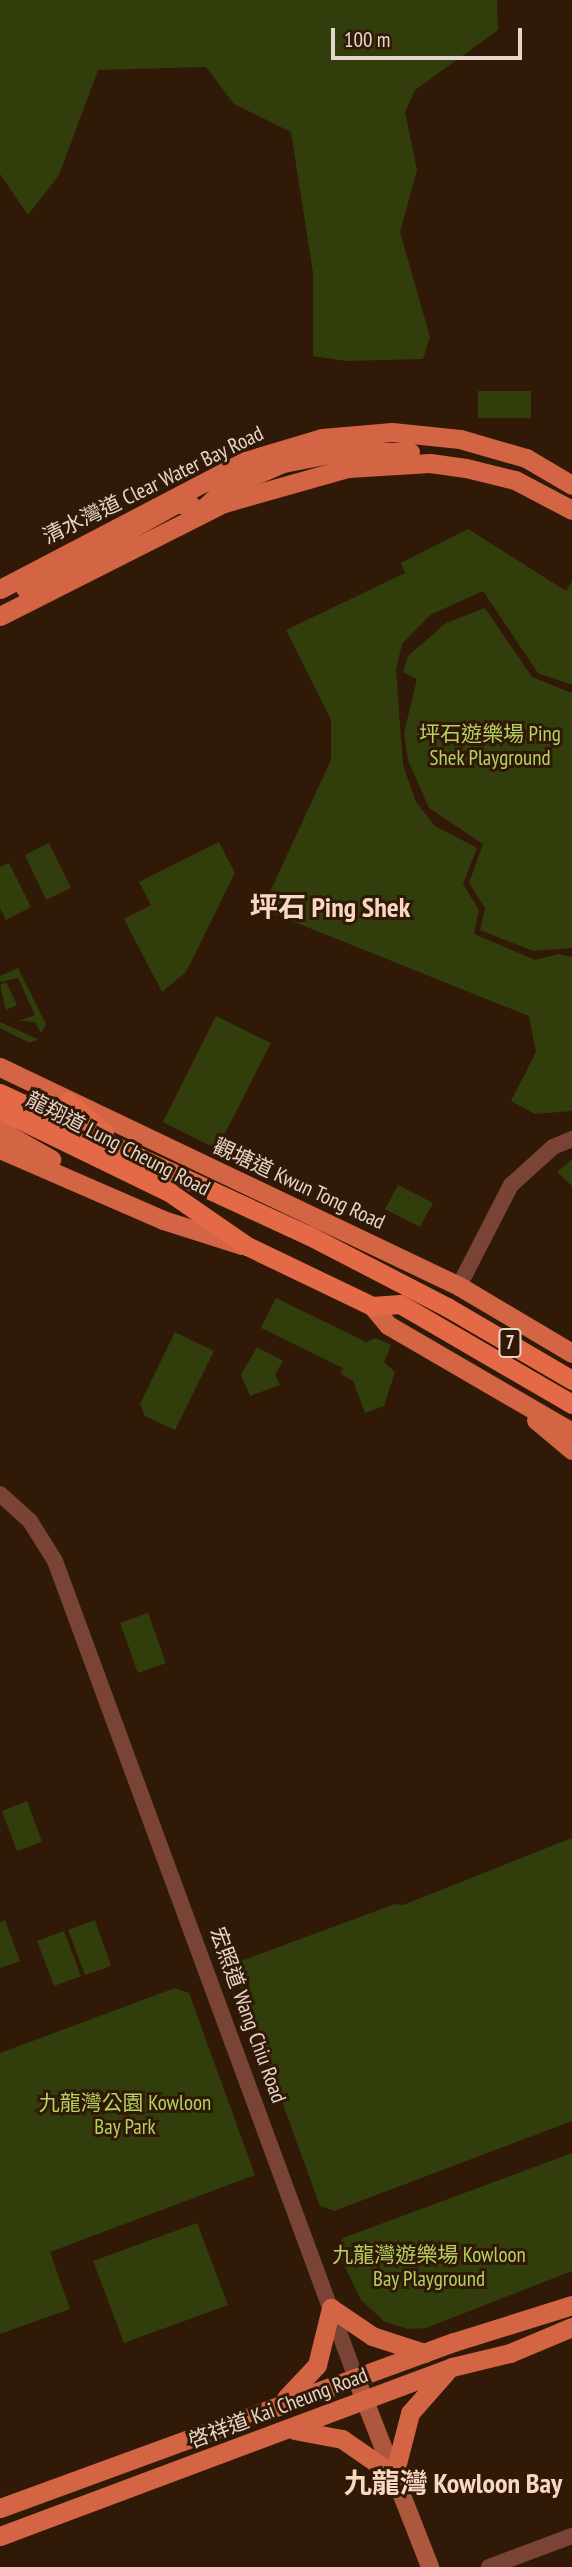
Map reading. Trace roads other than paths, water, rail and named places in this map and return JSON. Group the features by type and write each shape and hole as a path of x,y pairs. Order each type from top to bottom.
{"highway":[{"name":"龍翔道 Lung Cheung Road","path":"0,1093 41,1121 169,1192 247,1246"},
{"path":"68,1101 127,1150"},
{"name":"龍翔道 Lung Cheung Road","path":"0,1110 41,1121"},
{"name":"觀塘道 Kwun Tong Road","path":"41,1121 127,1150 368,1266 572,1380"},
{"name":"7","path":"247,1246 372,1306 400,1304 572,1404"}],"main road":[{"name":"清水灣道 Clear Water Bay Road","path":"0,589 192,486 300,442 369,432 424,433 501,449 572,485"},
{"path":"0,600 175,505 189,504 201,512 201,498 219,484 281,456 340,448 428,445 541,467"},
{"path":"340,448 455,457 516,480 572,510"},
{"path":"0,616 186,520 287,482 392,463 430,463 516,480"},
{"name":"觀塘道 Kwun Tong Road","path":"0,1067 459,1286 572,1353"},
{"path":"0,1130 93,1186"},
{"path":"0,1149 93,1186 163,1220 247,1246"},
{"path":"372,1306 388,1325 572,1432"},
{"path":"522,1403 572,1450"},
{"path":"548,2311 572,2295"},
{"name":"啓祥道 Kai Cheung Road","path":"0,2508 424,2353 572,2305"},
{"path":"274,2409 304,2383 317,2365 331,2308 372,2336 424,2353"},
{"name":"啓祥道 Kai Cheung Road","path":"0,2536 452,2367 510,2353 568,2332"},
{"path":"284,2431 305,2429 342,2439 394,2475 410,2413 452,2367"},
{"name":"宏照道 Wang Chiu Road","path":"356,2378 429,2567"}],"street":[{"path":"459,1286 511,1185 553,1147 572,1139"},
{"name":"宏照道 Wang Chiu Road","path":"0,1494 30,1521 55,1561 356,2378"},
{"path":"489,2567 572,2536"}],"district":[{"name":"坪石 Ping Shek","path":"330,907"},
{"name":"九龍灣 Kowloon Bay","path":"453,2483"}],"park label":[{"name":"坪石遊樂場 Ping Shek Playground","path":"490,746"},
{"name":"九龍灣公園 Kowloon Bay Park","path":"125,2115"},
{"name":"九龍灣遊樂場 Kowloon Bay Playground","path":"429,2267"}]}
